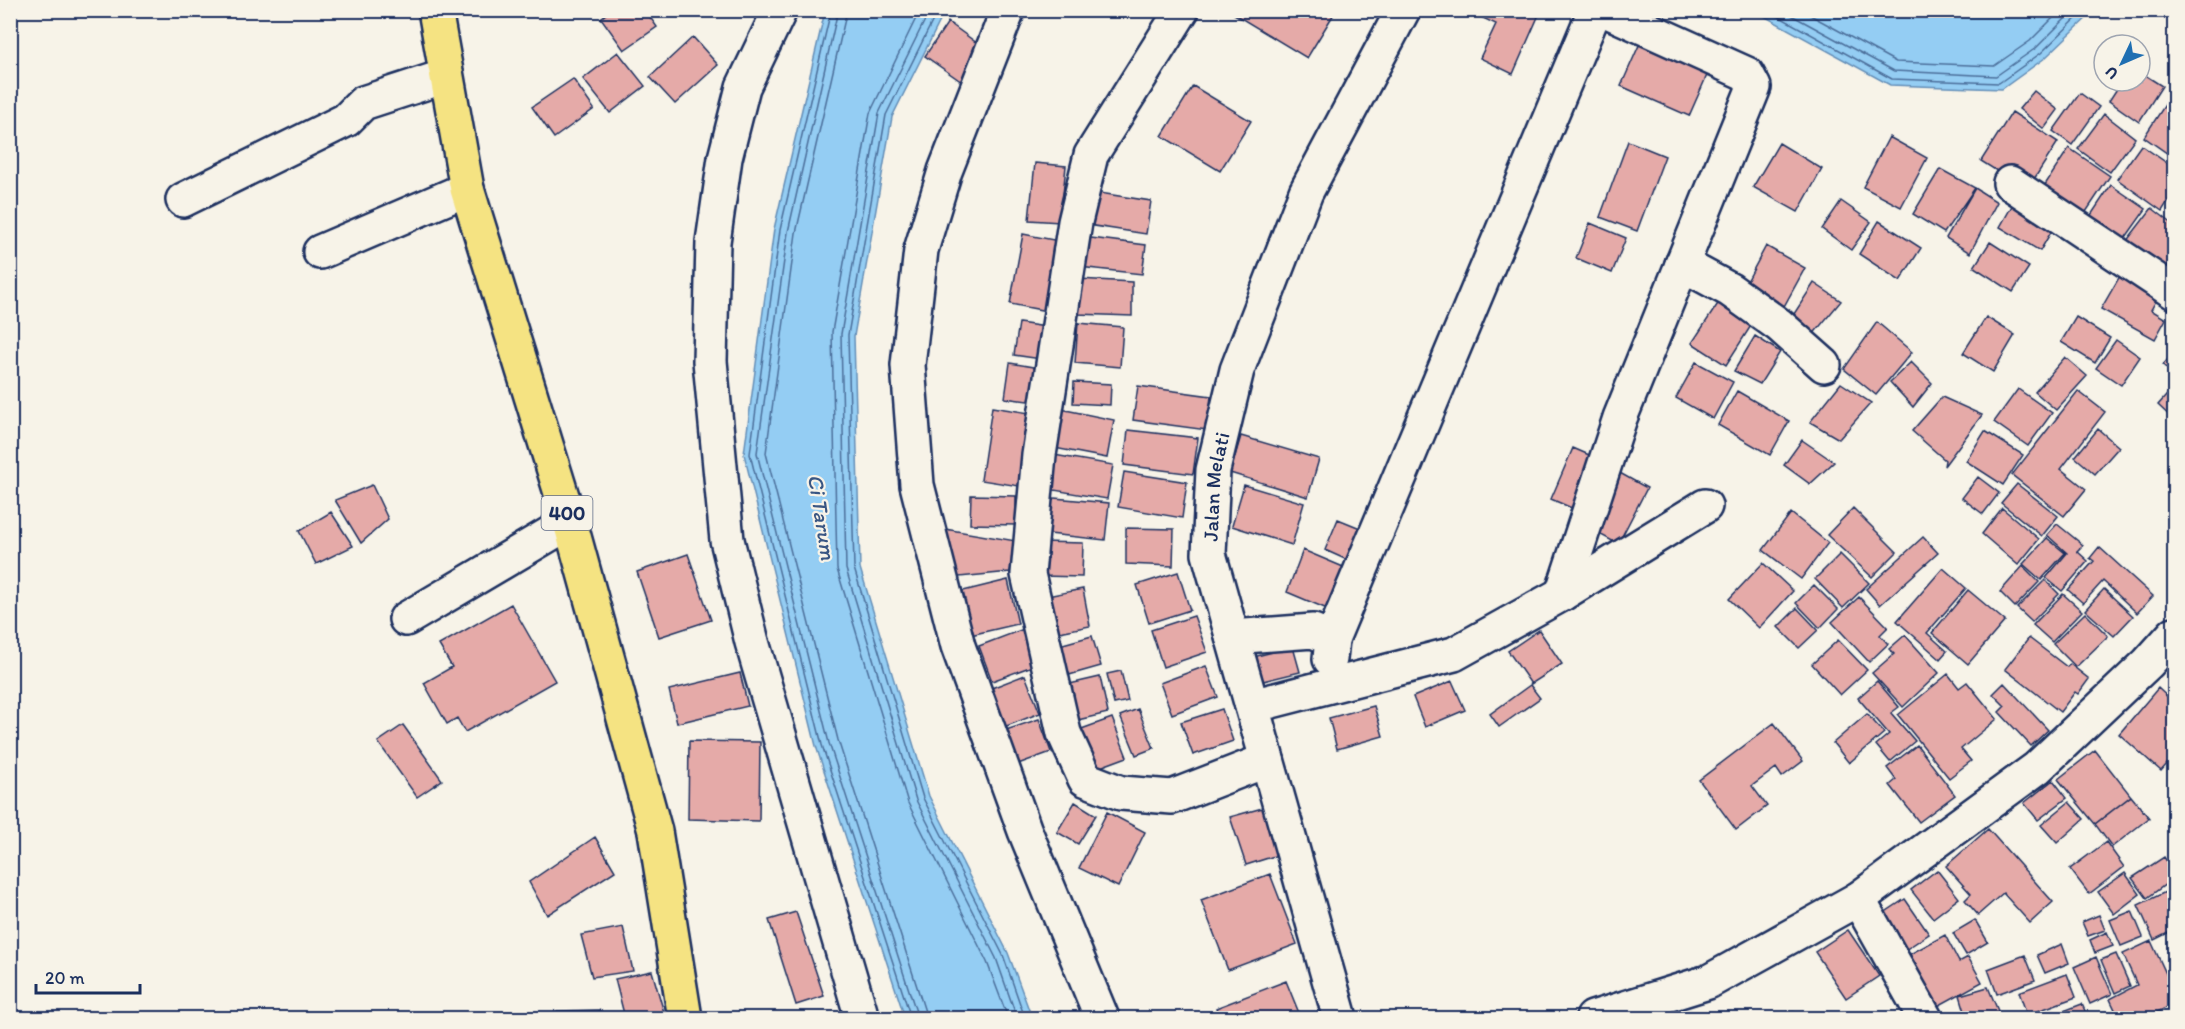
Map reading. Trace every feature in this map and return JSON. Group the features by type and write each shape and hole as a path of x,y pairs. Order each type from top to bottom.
{"main road":[{"name":"400","path":"436,11 467,189 570,522 655,831 685,1018"}],"street":[{"path":"780,10 743,87 725,158 713,242 710,361 727,540 752,642 861,1018"},
{"path":"1008,10 945,171 921,250 908,365 917,485 958,646 1025,831 1102,1018"},
{"path":"1182,10 1091,155 1076,222 1039,455 1028,574 1064,733 1085,778 1121,793 1172,797 1267,760"},
{"name":"Jalan Melati","path":"1340,1018 1209,554 1214,470 1238,370 1306,192 1403,10"},
{"path":"1326,688 1332,639 1595,10"},
{"path":"1562,594 1620,418 1754,87 1747,74 1605,10"},
{"path":"183,200 346,120 363,103 446,76"},
{"path":"2010,183 2175,292"},
{"path":"320,252 467,189"},
{"path":"1683,264 1730,290 1779,325 1824,365"},
{"path":"1252,706 1454,654 1562,594 1705,506"},
{"path":"406,619 570,522"},
{"path":"1232,637 1313,631 1332,639"},
{"path":"1593,1018 1708,982 1858,898 2037,768 2148,663 2175,634"},
{"path":"1858,898 1925,1018"}],"water":[{"name":"Ci Tarum","path":"825,11 945,11 892,117 854,336 860,568 929,796 1008,953 1032,1018 905,1018 816,746 744,454 774,229"},
{"path":"1755,11 2094,11 2045,58 2002,89 1890,85"}],"building":[{"path":"611,10 645,10 657,27 624,50 601,18"},
{"path":"1333,10 1335,12 1307,58 1229,11"},
{"path":"1466,10 1541,10 1513,74 1480,58 1496,24"},
{"path":"948,22 985,49 962,82 925,56"},
{"path":"693,37 718,65 675,104 650,77"},
{"path":"1640,43 1708,73 1689,116 1621,86"},
{"path":"618,52 645,86 610,113 583,79"},
{"path":"573,79 594,109 554,138 532,107"},
{"path":"2152,80 2162,86 2139,122 2109,101 2114,93 2152,93"},
{"path":"1193,86 1251,121 1220,171 1162,136"},
{"path":"2034,91 2058,110 2044,129 2019,109"},
{"path":"2080,93 2099,107 2072,145 2053,131"},
{"path":"2170,97 2174,100 2174,158 2144,137"},
{"path":"2012,112 2058,142 2027,190 1981,161"},
{"path":"2104,114 2135,138 2110,172 2078,149"},
{"path":"1889,137 1927,158 1901,207 1863,187"},
{"path":"1628,141 1665,156 1637,231 1600,217"},
{"path":"1779,143 1822,169 1798,212 1753,187"},
{"path":"2141,145 2174,168 2174,192 2162,211 2117,179"},
{"path":"2069,148 2110,176 2078,224 2037,197"},
{"path":"1035,163 1066,166 1060,222 1029,220"},
{"path":"1940,169 1975,188 1944,233 1913,214"},
{"path":"2111,185 2146,209 2119,247 2085,224"},
{"path":"1975,188 1997,202 1970,253 1946,238"},
{"path":"1093,192 1151,201 1146,234 1088,225"},
{"path":"1841,201 1871,222 1851,250 1822,229"},
{"path":"2013,204 2054,227 2040,251 2000,227"},
{"path":"2152,208 2174,225 2174,278 2122,247"},
{"path":"1879,221 1921,248 1900,281 1859,254"},
{"path":"1590,223 1626,238 1612,273 1576,258"},
{"path":"1023,234 1059,241 1047,311 1010,304"},
{"path":"1083,237 1146,245 1142,274 1079,267"},
{"path":"1990,242 2029,267 2013,292 1974,267"},
{"path":"1766,246 1805,268 1782,310 1743,289"},
{"path":"2120,276 2158,297 2151,310 2166,319 2155,339 2101,309"},
{"path":"1078,279 1132,282 1132,316 1077,314"},
{"path":"1814,283 1841,301 1811,337 1790,320"},
{"path":"1721,299 1754,321 1726,365 1692,343"},
{"path":"1986,317 2015,335 1993,372 1963,353"},
{"path":"2076,317 2110,338 2095,363 2061,342"},
{"path":"1877,322 1912,352 1876,395 1844,369"},
{"path":"1019,323 1046,327 1041,359 1014,355"},
{"path":"1078,323 1123,327 1120,367 1075,363"},
{"path":"1755,336 1780,352 1760,384 1734,371"},
{"path":"2116,340 2140,357 2121,385 2096,368"},
{"path":"2174,352 2174,376 2163,365"},
{"path":"2065,357 2087,376 2056,410 2035,392"},
{"path":"1696,362 1733,382 1713,419 1676,398"},
{"path":"1911,362 1932,383 1913,407 1890,382"},
{"path":"1010,363 1040,368 1035,402 1005,398"},
{"path":"1074,382 1111,384 1110,405 1073,403"},
{"path":"1841,383 1871,403 1839,439 1810,422"},
{"path":"1138,386 1211,396 1207,430 1133,420"},
{"path":"2174,387 2174,420 2158,405"},
{"path":"2018,389 2052,413 2028,446 1994,422"},
{"path":"1737,391 1789,421 1770,455 1718,425"},
{"path":"2078,391 2105,412 2061,469 2086,489 2064,516 2012,475"},
{"path":"1942,397 1982,415 1944,466 1945,460 1912,431"},
{"path":"992,407 1030,413 1019,486 981,480"},
{"path":"1056,408 1114,420 1107,458 1049,447"},
{"path":"2098,429 2119,447 2095,474 2075,457"},
{"path":"1128,430 1198,438 1193,474 1124,465"},
{"path":"1985,431 2023,455 2003,485 1966,461"},
{"path":"1241,436 1319,459 1308,497 1230,473"},
{"path":"1802,440 1834,462 1810,484 1784,465"},
{"path":"1573,448 1596,458 1574,509 1551,499"},
{"path":"1048,454 1113,465 1107,499 1042,488"},
{"path":"1124,472 1187,482 1182,518 1118,507"},
{"path":"1618,472 1647,488 1618,544 1588,528"},
{"path":"1978,477 1999,493 1983,514 1962,498"},
{"path":"2017,484 2058,516 2042,536 2001,503"},
{"path":"372,485 388,519 361,543 335,500"},
{"path":"1244,485 1304,503 1292,545 1232,526"},
{"path":"971,495 1016,496 1016,525 970,524"},
{"path":"1043,497 1109,503 1105,540 1040,533"},
{"path":"1853,508 1897,552 1872,577 1827,535"},
{"path":"2002,508 2039,539 2018,565 1982,534"},
{"path":"331,512 353,546 316,564 299,531"},
{"path":"1791,513 1828,543 1801,579 1763,550"},
{"path":"1338,519 1370,532 1356,564 1325,550"},
{"path":"2057,524 2083,545 2077,551 2088,561 2062,591 2046,578 2067,553 2047,535"},
{"path":"939,528 1016,541 1010,572 949,578"},
{"path":"1126,528 1174,529 1173,566 1126,564"},
{"path":"1923,537 1938,553 1880,605 1866,589"},
{"path":"2047,538 2065,553 2041,580 2023,564"},
{"path":"1041,542 1083,543 1082,577 1041,576"},
{"path":"2099,547 2153,596 2137,613 2103,581 2083,603 2068,590 2094,561 2090,558"},
{"path":"1303,550 1348,569 1332,611 1287,592"},
{"path":"688,554 711,620 659,637 637,572"},
{"path":"1840,554 1869,583 1843,608 1815,579"},
{"path":"1763,563 1793,591 1759,628 1729,599"},
{"path":"2023,566 2039,582 2015,607 2000,592"},
{"path":"1943,568 1966,588 1927,633 1947,651 1940,659 1897,621"},
{"path":"1178,572 1190,610 1149,623 1137,585"},
{"path":"1008,580 1018,624 966,636 955,593"},
{"path":"2045,580 2059,594 2032,622 2017,608"},
{"path":"1814,585 1838,609 1820,628 1796,603"},
{"path":"1083,589 1090,626 1049,634 1042,597"},
{"path":"2104,589 2133,616 2114,636 2085,610"},
{"path":"1968,590 2005,621 1968,664 1932,633"},
{"path":"2063,594 2082,611 2052,642 2033,625"},
{"path":"1859,597 1888,627 1880,635 1888,644 1869,662 1832,622"},
{"path":"511,604 555,681 465,732 457,718 447,724 424,683 452,667 439,645"},
{"path":"1797,608 1818,630 1799,648 1778,627"},
{"path":"2085,613 2108,636 2076,667 2053,644"},
{"path":"1194,616 1207,652 1163,667 1151,630"},
{"path":"1029,627 1043,662 992,681 979,646"},
{"path":"1539,630 1562,664 1531,684 1508,651"},
{"path":"1905,635 1939,673 1903,707 1872,673 1894,654 1889,649"},
{"path":"1092,636 1101,666 1062,677 1052,647"},
{"path":"2029,638 2067,667 2070,664 2089,679 2078,694 2075,692 2060,712 2005,669"},
{"path":"1838,640 1867,670 1840,695 1812,664"},
{"path":"1293,647 1300,672 1259,682 1253,657"},
{"path":"1206,666 1218,697 1172,714 1160,683"},
{"path":"1121,671 1128,701 1114,704 1107,674"},
{"path":"740,673 748,706 677,723 669,690"},
{"path":"1948,674 1959,688 1967,682 1997,719 1961,749 1971,761 1949,778 1898,715"},
{"path":"1025,675 1040,713 1004,727 989,689"},
{"path":"1100,677 1108,713 1069,722 1061,686"},
{"path":"1452,681 1465,710 1425,727 1413,697"},
{"path":"1877,681 1899,707 1891,713 1915,741 1890,762 1876,745 1889,734 1858,698"},
{"path":"2004,683 2048,730 2031,746 1999,712 2005,706 1993,694"},
{"path":"1530,685 1540,698 1499,727 1490,714"},
{"path":"2158,688 2174,703 2174,756 2161,771 2119,734"},
{"path":"1374,706 1383,736 1337,749 1329,718"},
{"path":"1138,709 1154,748 1136,755 1120,716"},
{"path":"1222,709 1233,741 1193,755 1181,722"},
{"path":"1867,714 1884,733 1849,763 1833,743"},
{"path":"1112,718 1127,757 1092,770 1076,731"},
{"path":"1039,719 1051,752 1018,764 1006,730"},
{"path":"1774,723 1803,761 1782,777 1776,768 1752,786 1767,806 1736,830 1699,780"},
{"path":"403,725 442,780 417,797 378,742"},
{"path":"689,741 760,742 759,821 688,819"},
{"path":"1917,745 1955,795 1919,822 1890,785 1896,780 1887,768"},
{"path":"2095,750 2131,796 2095,824 2058,779"},
{"path":"2053,780 2067,798 2038,820 2024,803"},
{"path":"2131,796 2149,818 2112,847 2095,824"},
{"path":"1075,802 1096,815 1078,844 1057,832"},
{"path":"2069,802 2084,819 2057,843 2041,825"},
{"path":"1266,807 1281,854 1246,865 1230,817"},
{"path":"1107,812 1145,832 1118,887 1079,868"},
{"path":"1988,829 2053,902 2030,923 2003,893 1978,915 1965,900 1971,894 1946,866"},
{"path":"595,837 615,871 547,915 529,882"},
{"path":"2106,842 2124,867 2089,894 2070,869"},
{"path":"2164,857 2174,872 2174,878 2147,898 2132,878"},
{"path":"1937,870 1959,898 1933,918 1911,890"},
{"path":"2125,873 2140,894 2114,914 2098,892"},
{"path":"1270,874 1297,944 1228,970 1201,900"},
{"path":"2174,888 2174,930 2154,940 2138,905"},
{"path":"1905,899 1929,934 1905,950 1881,915"},
{"path":"2132,911 2143,937 2121,946 2110,920"},
{"path":"796,912 824,996 796,1005 769,920"},
{"path":"2099,915 2105,930 2088,936 2082,922"},
{"path":"1975,920 1988,942 1966,955 1953,933"},
{"path":"623,927 633,971 592,977 581,935"},
{"path":"1848,930 1879,976 1846,998 1815,952"},
{"path":"2107,932 2113,946 2095,953 2090,940"},
{"path":"1945,935 1959,962 1968,957 1982,982 1927,1012 1909,982 1921,975 1910,954"},
{"path":"2151,941 2174,991 2174,1004 2149,1016 2150,1018 2119,1018 2110,999 2137,985 2123,954"},
{"path":"2062,944 2069,963 2045,973 2037,955"},
{"path":"2116,954 2130,986 2115,993 2101,960"},
{"path":"2025,955 2035,980 1997,994 1988,969"},
{"path":"2096,957 2112,994 2090,1004 2074,967"},
{"path":"652,971 665,1016 625,1018 615,979"},
{"path":"2067,974 2076,997 2027,1015 2019,992"},
{"path":"1286,981 1301,1018 1220,1018 1216,1008"},
{"path":"1988,987 2001,1018 1967,1018 1960,995"},
{"path":"2082,1004 2088,1018 2055,1018 2053,1015"},
{"path":"599,1010 599,1018 557,1018 557,1011"},
{"path":"1794,1012 1795,1018 1756,1017"}]}
